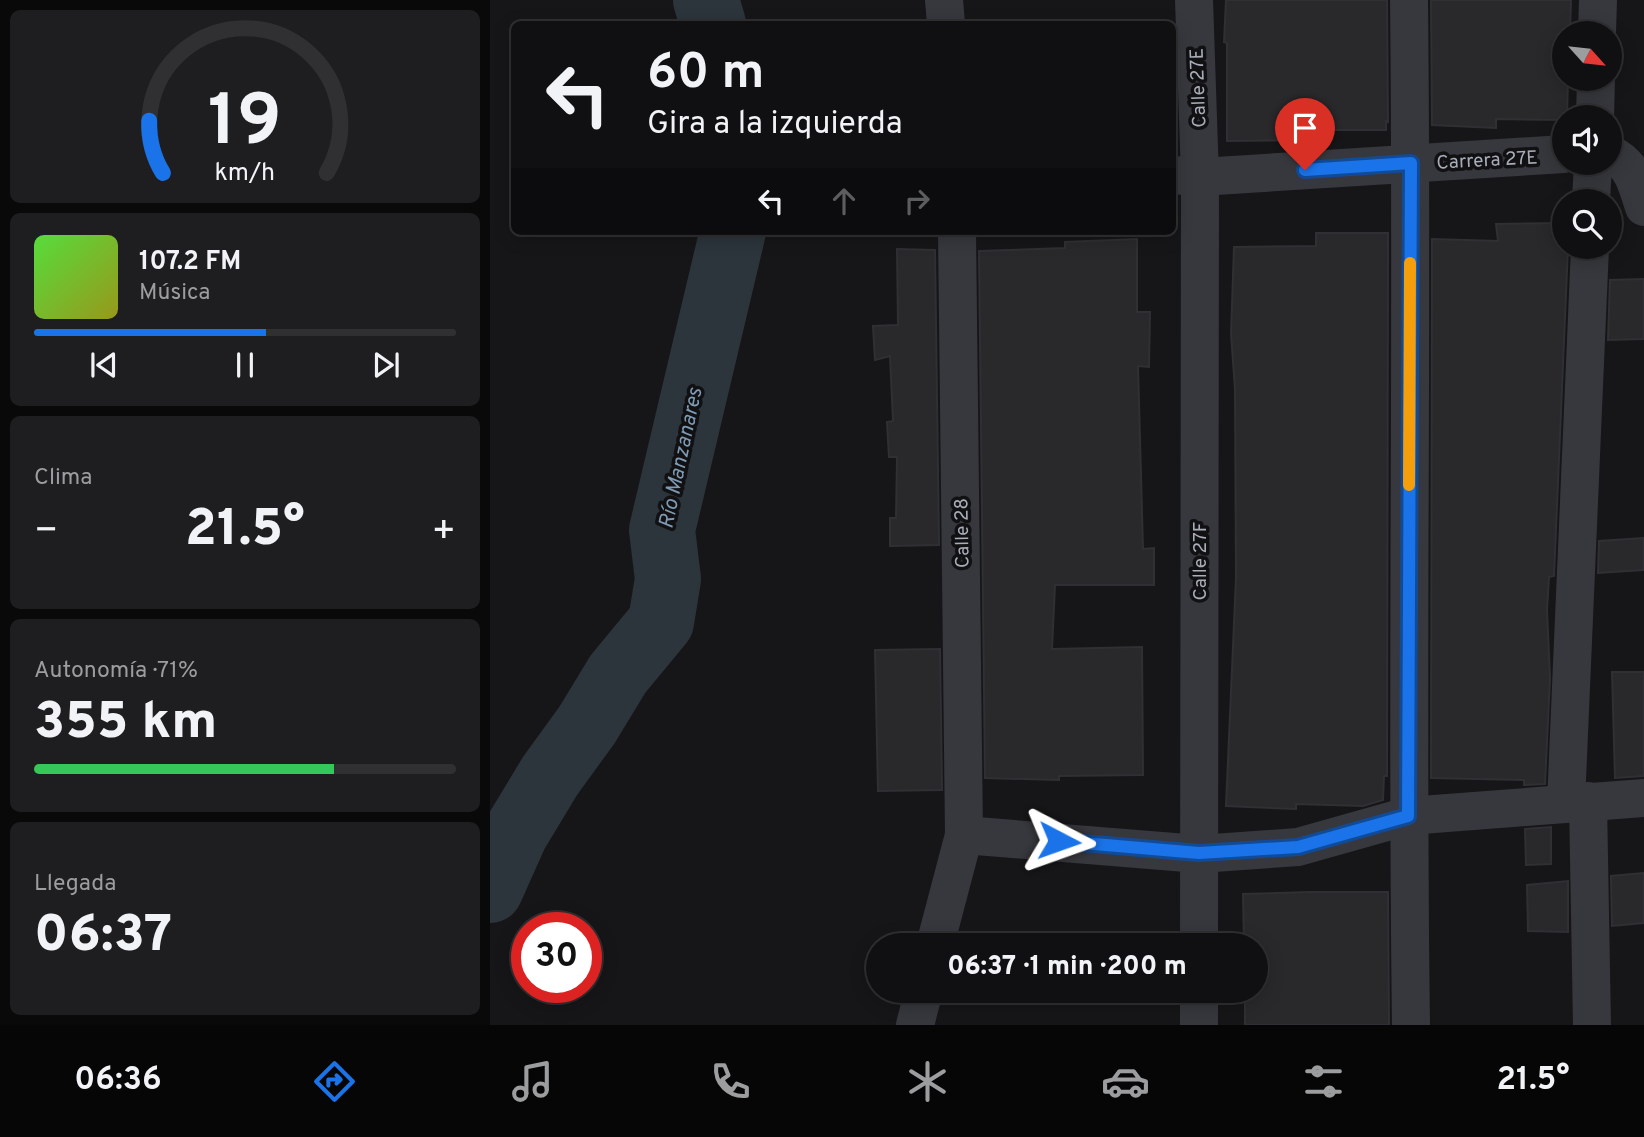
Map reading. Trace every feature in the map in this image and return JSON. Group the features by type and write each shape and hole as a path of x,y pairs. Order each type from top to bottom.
{"street":[{"path":"944,0 946,21"},
{"name":"Calle 27E","path":"1186,176 1194,0"},
{"path":"1409,0 1411,163 1408,816 1411,1025"},
{"path":"1597,21 1598,0"},
{"name":"Carrera 27E","path":"1186,176 1552,155"},
{"path":"1622,161 1626,163 1634,178 1644,207"},
{"name":"Calle 27F","path":"1186,176 1199,933"},
{"name":"Calle 28","path":"939,933 964,835 957,235"},
{"path":"1590,259 1577,802 1592,1025"},
{"path":"964,835 1199,853 1298,847 1408,816 1644,798"},
{"path":"915,1025 921,1003"},
{"path":"1199,1003 1199,1025"}],"building":[{"path":"1226,0 1387,0 1386,130 1312,130 1312,140 1227,141 1227,43 1224,42"},
{"path":"1431,0 1571,0 1570,21 1552,21 1552,91 1568,91 1567,105 1552,105 1552,120 1496,119 1496,128 1432,125"},
{"path":"1552,223 1552,259 1567,259 1554,576 1549,577 1547,610 1550,678 1545,784 1524,785 1524,780 1431,778 1432,239 1498,241 1496,224"},
{"path":"1316,233 1388,233 1387,776 1384,776 1383,800 1363,806 1296,804 1296,809 1226,806 1236,578 1235,389 1231,334 1234,247 1316,246"},
{"path":"1137,239 1137,312 1150,312 1149,367 1138,366 1143,549 1154,548 1154,585 1055,585 1052,649 1142,647 1143,775 1059,776 1059,780 985,778 979,251 1065,248 1065,242"},
{"path":"897,249 935,250 939,545 890,546 890,518 896,518 897,457 889,457 887,422 893,421 890,356 875,360 873,326 898,325"},
{"path":"1644,279 1644,339 1608,340 1610,280"},
{"path":"1644,538 1644,570 1598,573 1599,541"},
{"path":"940,649 942,790 878,791 875,650"},
{"path":"1612,672 1644,672 1644,776 1615,778"},
{"path":"1551,827 1551,864 1526,865 1525,829"},
{"path":"1644,873 1644,923 1612,926 1611,876"},
{"path":"1568,881 1568,932 1528,931 1527,885"},
{"path":"1388,892 1389,1025 1245,1025 1245,1003 1268,1003 1268,933 1244,933 1243,894"}],"waterway":[{"name":"Río Manzanares","path":"706,0 712,21"},
{"name":"Río Manzanares","path":"490,890 515,834 550,776 587,725 618,674 661,622 668,579 662,530 732,235"},
{"path":"490,828 515,834"}],"slow traffic":[{"path":"1409,485 1410,263"}],"route":[{"path":"1059,841 1199,853 1298,847 1408,816 1411,163 1305,170"}]}
